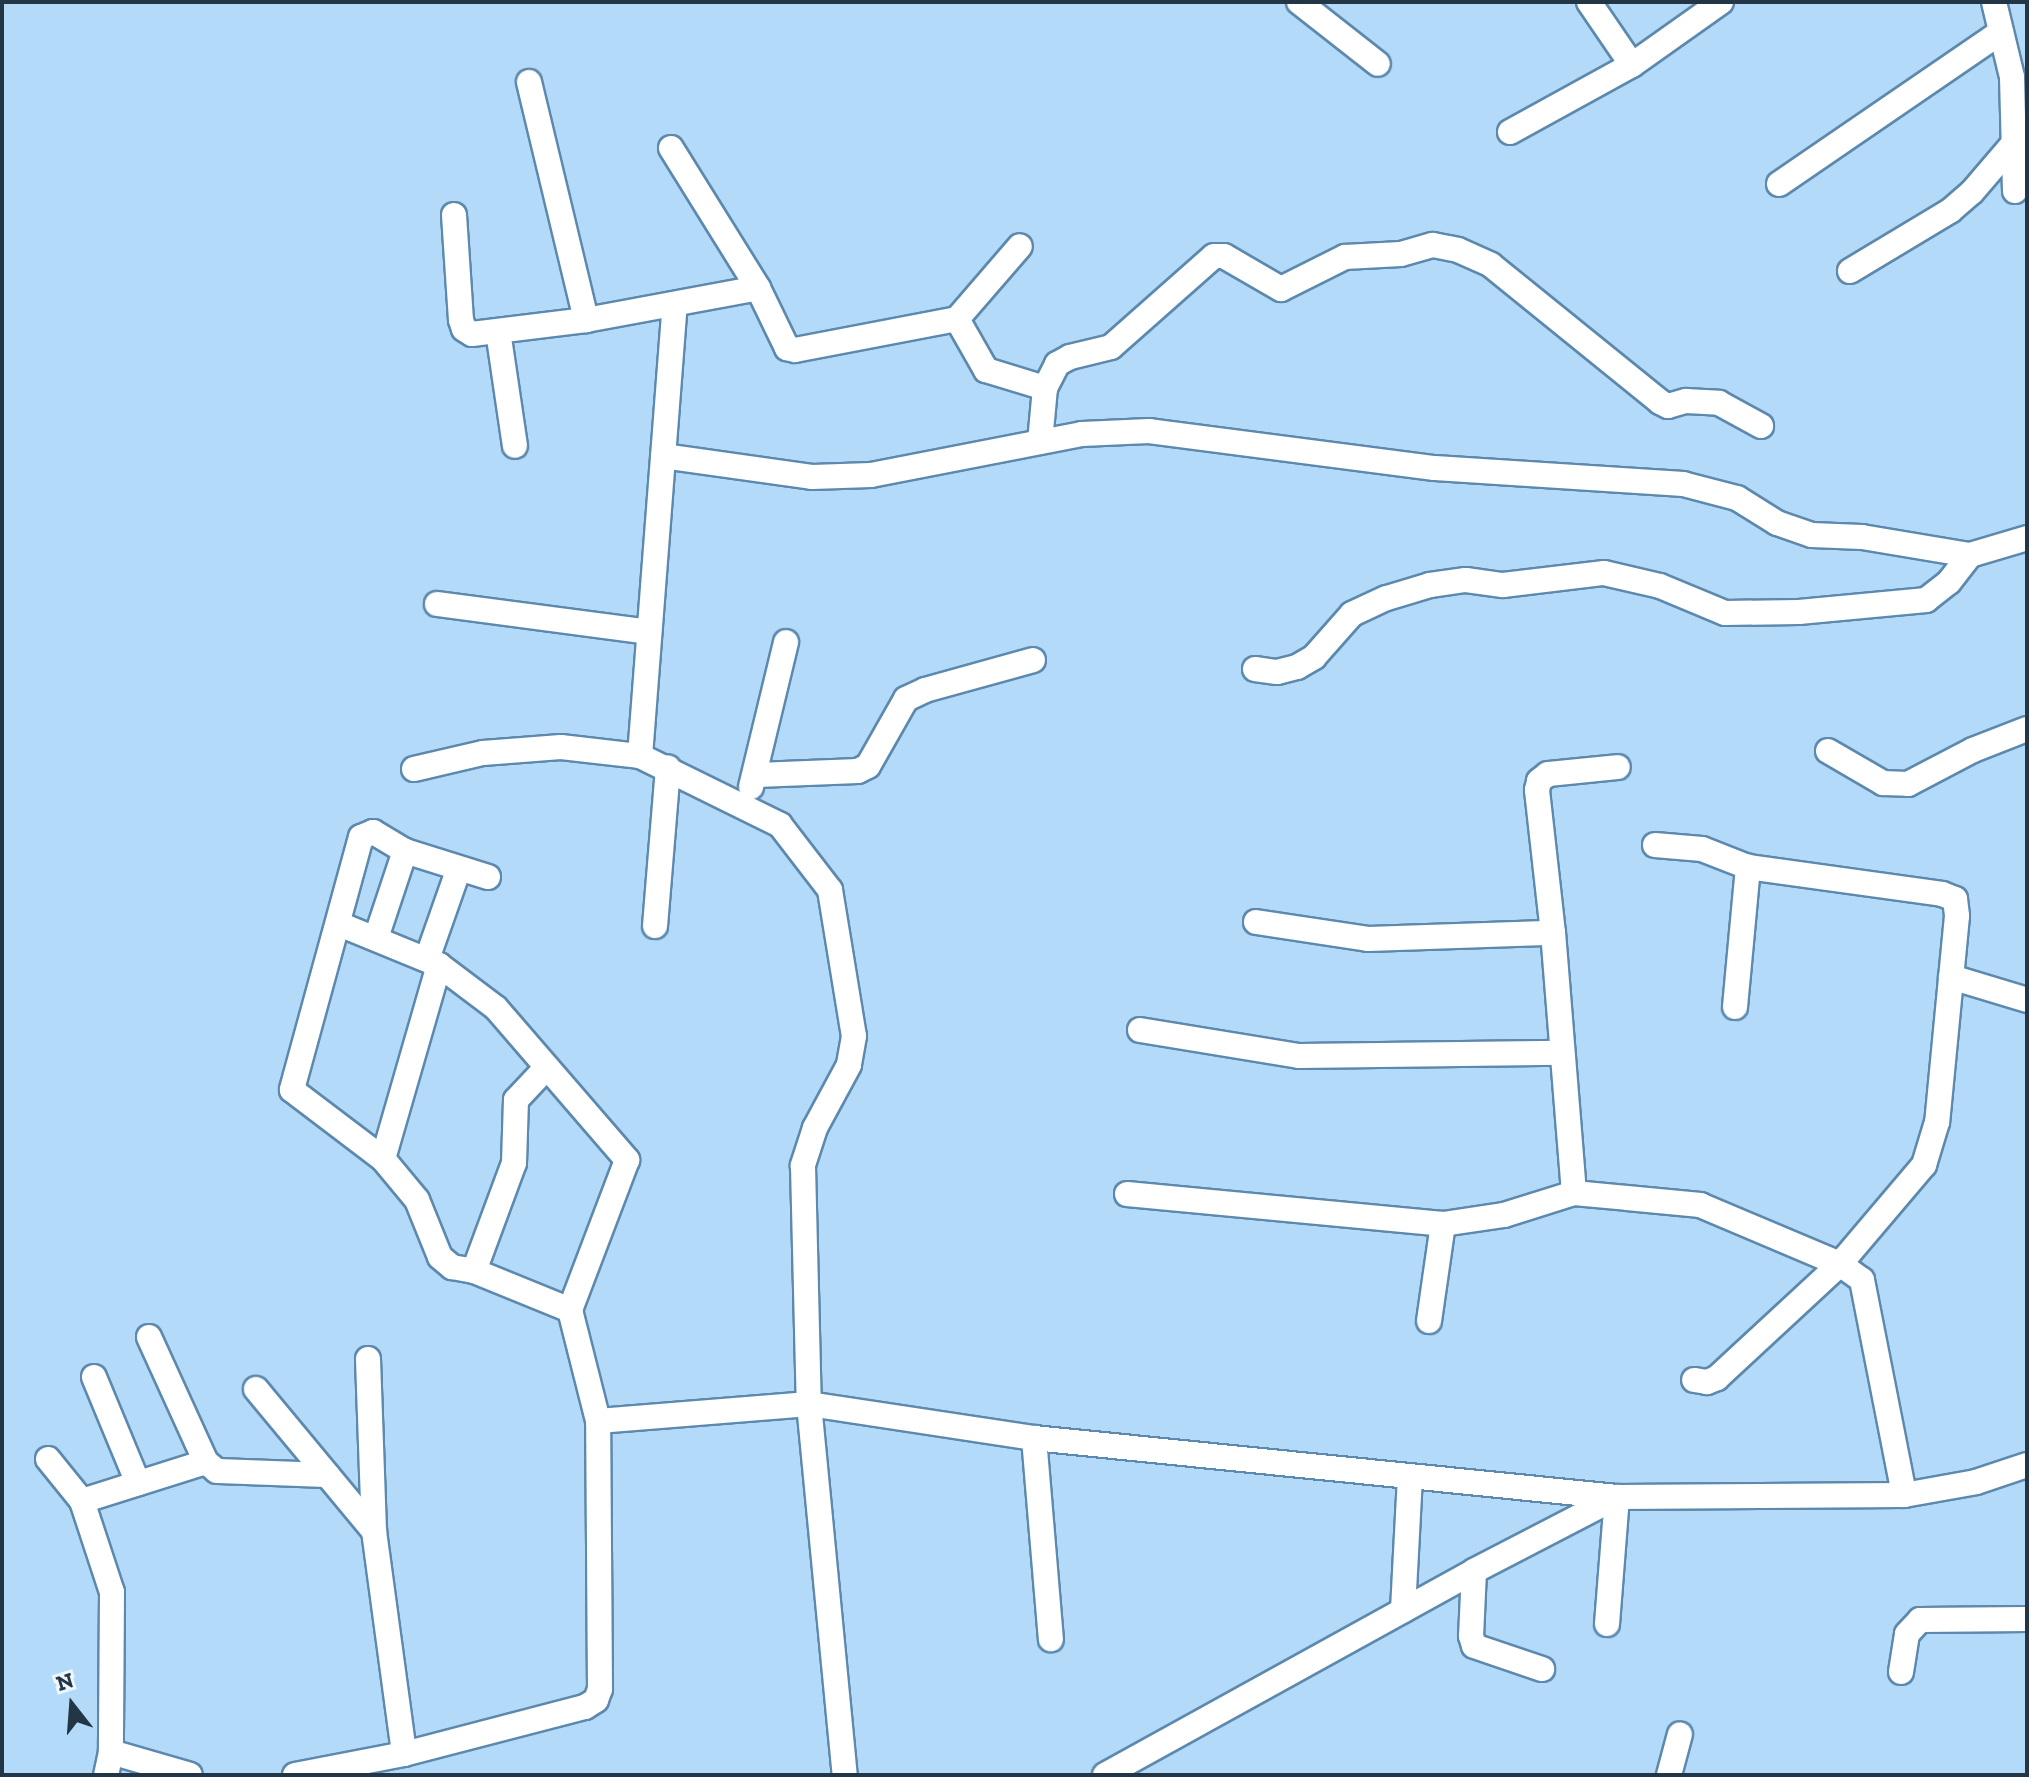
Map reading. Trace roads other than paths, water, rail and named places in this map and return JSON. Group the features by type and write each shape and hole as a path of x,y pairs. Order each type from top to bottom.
{"street":[{"path":"1299,2 1378,64"},
{"path":"1589,2 1632,65"},
{"path":"1510,132 1632,65 1721,2"},
{"path":"1994,2 2012,77 2015,191"},
{"path":"1779,184 2001,32"},
{"path":"529,82 586,320"},
{"path":"1850,271 1950,211 1972,192 2014,143"},
{"path":"671,148 758,288 781,341 795,350 957,319 1020,246"},
{"path":"454,215 461,320 464,329 472,334 675,306 758,288"},
{"path":"1040,442 1045,388 1057,364 1070,357 1111,347 1214,256 1224,256 1281,289 1345,257 1401,254 1433,245 1458,250 1491,265 1660,402 1668,406 1686,401 1719,403 1761,426"},
{"path":"640,756 675,306"},
{"path":"957,319 986,370 1045,388"},
{"path":"498,331 515,446"},
{"path":"663,456 812,477 871,475 1082,434 1149,431 1435,468 1683,484 1737,498 1777,523 1812,535 1862,537 1970,555 2027,538"},
{"path":"1255,669 1277,672 1297,667 1314,657 1352,614 1387,598 1430,585 1466,580 1503,585 1604,573 1660,586 1725,613 1799,612 1926,600 1949,582 1970,555"},
{"path":"437,604 649,632"},
{"path":"742,808 757,775 786,642"},
{"path":"757,775 858,771 868,766 906,699 925,690 1033,660"},
{"path":"1828,751 1883,783 1908,784 1973,750 2027,729"},
{"path":"414,769 483,753 561,747 640,756 780,825 830,890 852,1007 854,1036 849,1065 815,1128 803,1166 809,1404 845,1775"},
{"path":"1574,1193 1553,933 1537,790 1539,781 1548,774 1618,767"},
{"path":"655,926 668,768"},
{"path":"488,877 405,851 373,832 361,837 292,1090 383,1159 417,1200 440,1257 452,1267 474,1271 570,1310"},
{"path":"1655,845 1702,849 1748,867 1955,899 1957,916 1937,1122 1924,1165 1840,1264 1717,1378 1707,1382 1694,1380"},
{"path":"376,938 405,851"},
{"path":"1735,1007 1748,867"},
{"path":"383,1159 459,868"},
{"path":"1256,922 1368,939 1553,933"},
{"path":"295,1775 404,1754 585,1707 596,1700 600,1689 598,1421 570,1310 627,1160 496,1008 433,962 339,924"},
{"path":"1951,977 2027,1000"},
{"path":"1140,1030 1299,1056 1562,1053"},
{"path":"474,1271 514,1163 516,1100 547,1067"},
{"path":"1127,1194 1443,1224 1504,1215 1574,1193 1700,1205 1840,1264 1867,1287 1904,1495"},
{"path":"1429,1321 1443,1224"},
{"path":"149,1337 206,1462 217,1471 327,1475"},
{"path":"368,1359 374,1531 404,1754"},
{"path":"94,1377 138,1483"},
{"path":"256,1389 374,1531"},
{"path":"598,1421 809,1404 1034,1438 1617,1497 1904,1495 1976,1482 2027,1465"},
{"path":"1034,1438 1051,1639"},
{"path":"48,1459 82,1501 112,1592 108,1763 190,1775"},
{"path":"82,1501 206,1462"},
{"path":"1403,1610 1410,1477"},
{"path":"1105,1775 1474,1571 1617,1497"},
{"path":"1607,1624 1617,1497"},
{"path":"1474,1571 1471,1636 1474,1646 1542,1669"},
{"path":"1901,1672 1907,1634 1920,1620 2027,1619"},
{"path":"1669,1775 1680,1734"}]}
